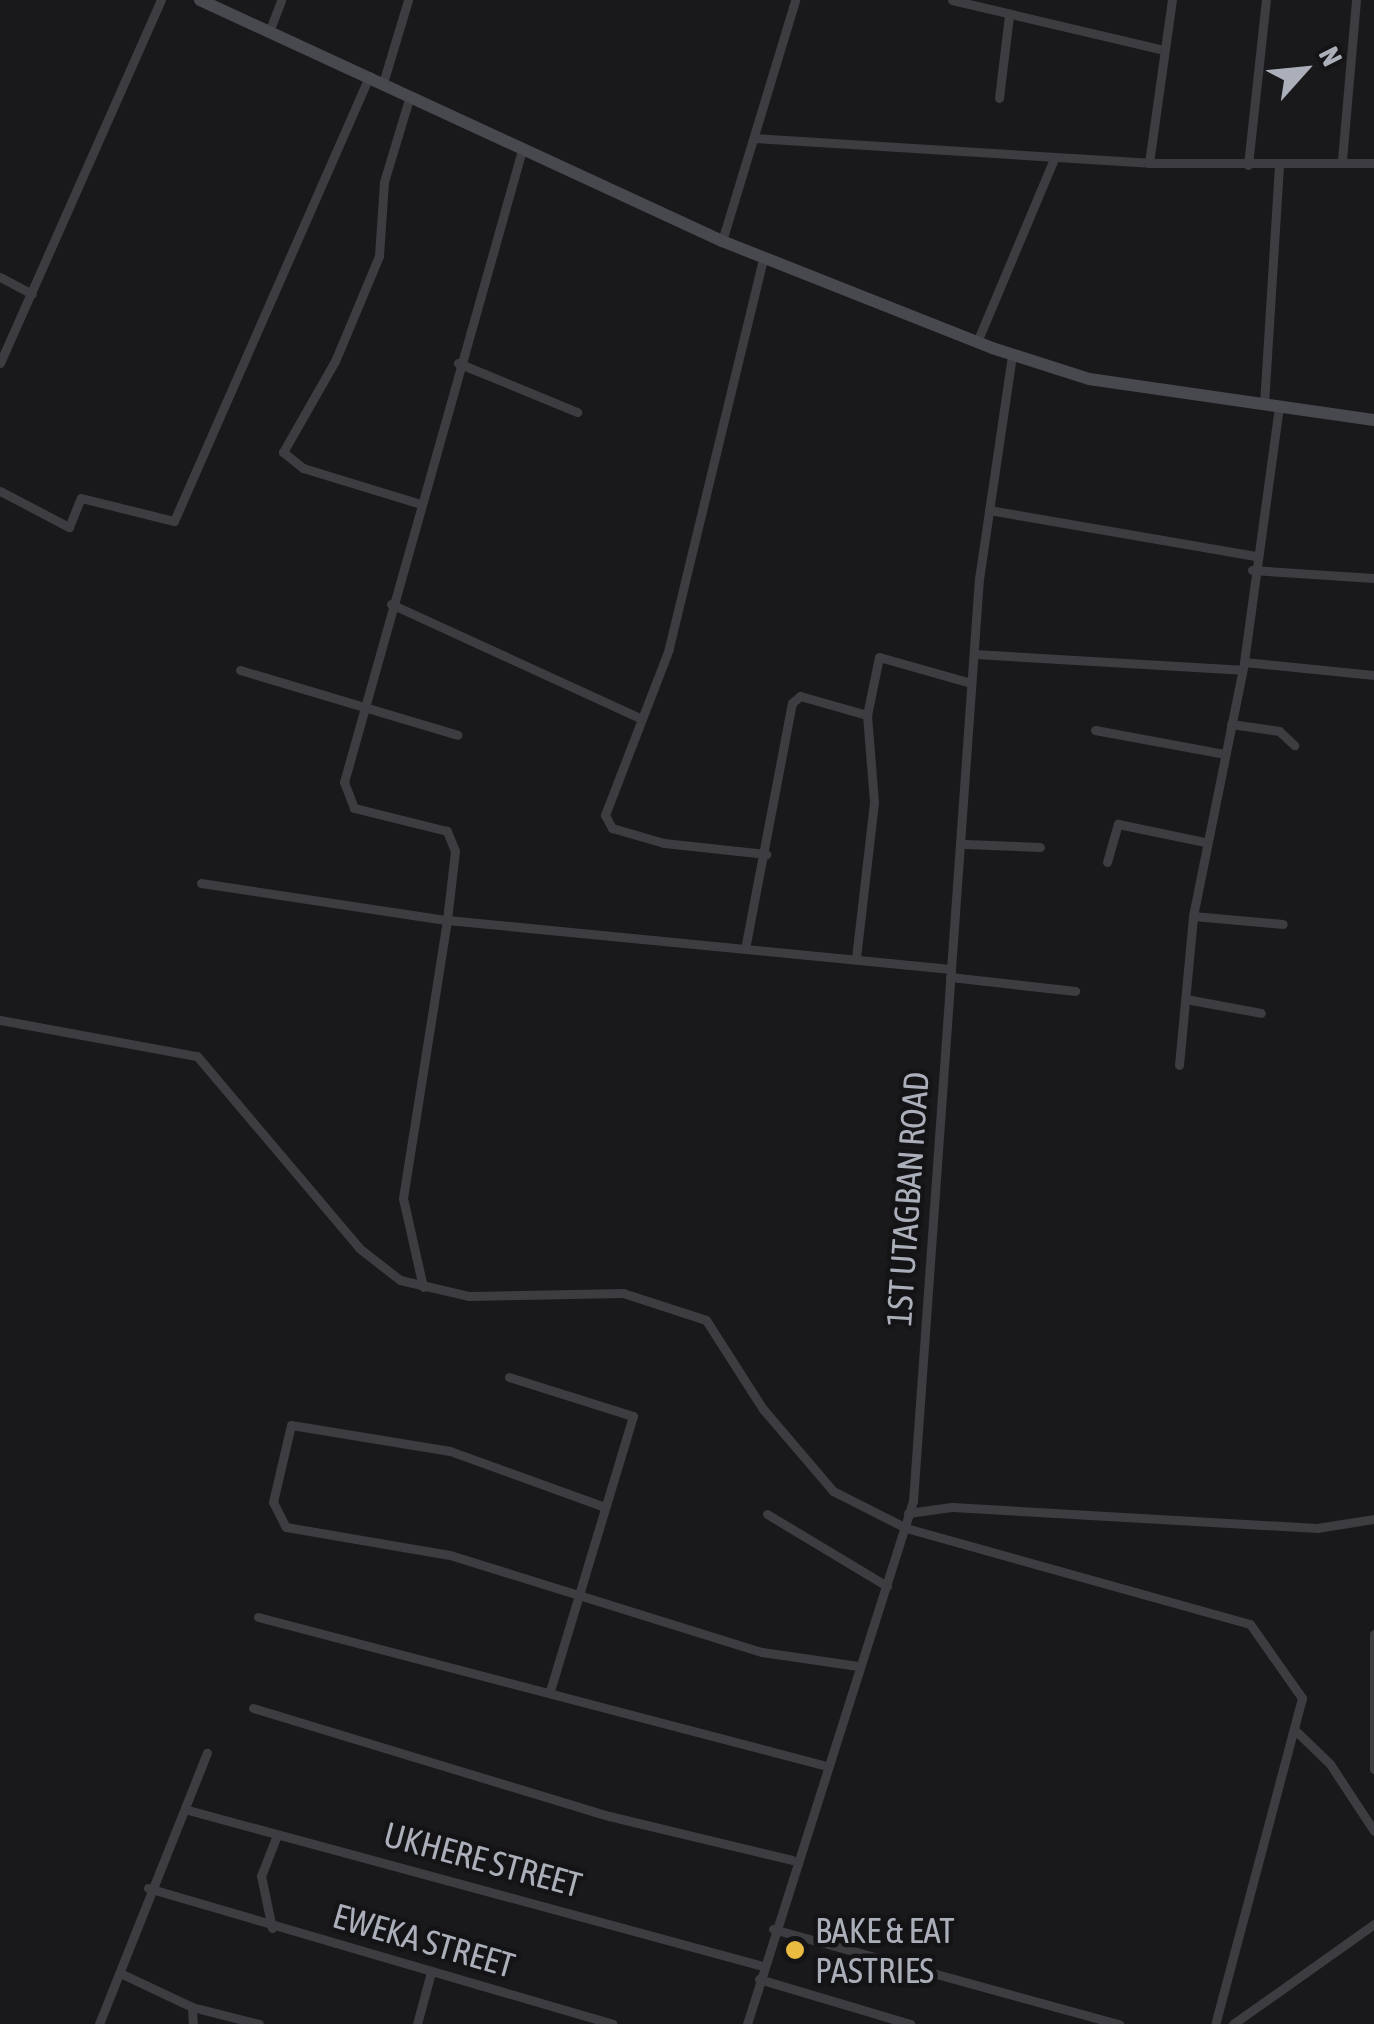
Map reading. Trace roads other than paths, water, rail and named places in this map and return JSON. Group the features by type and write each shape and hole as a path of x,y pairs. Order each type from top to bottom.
{"main road":[{"path":"200,0 722,241 977,342 1089,379 1374,420"}],"street":[{"path":"0,363 161,0"},
{"path":"269,32 281,0"},
{"path":"383,83 408,0"},
{"path":"722,241 795,0"},
{"path":"952,0 1160,49"},
{"path":"1149,163 1160,49 1172,0"},
{"path":"1248,165 1266,0"},
{"path":"1342,160 1356,0"},
{"path":"999,98 1009,15"},
{"path":"0,492 69,527 81,498 174,521 368,76"},
{"path":"410,99 384,182 379,256 335,361 282,452 303,468 420,504"},
{"path":"754,138 1149,163 1248,165 1342,160 1374,164"},
{"path":"423,1288 402,1198 455,852 447,831 346,804 365,702 391,604 522,150"},
{"path":"977,342 1054,159"},
{"path":"1178,1064 1191,1000 1193,916 1205,842 1243,666 1272,405 1280,163"},
{"path":"763,259 669,648 640,718 606,822 664,844 766,854"},
{"path":"0,277 32,294"},
{"name":"1ST UTAGBAN ROAD","path":"747,2024 792,1860 906,1528 950,973 965,844 971,683 989,510 1012,354"},
{"path":"458,363 577,412"},
{"path":"989,510 1254,556"},
{"path":"1252,570 1374,578"},
{"path":"391,604 640,718"},
{"path":"975,654 1374,675"},
{"path":"856,958 874,802 867,715 879,658 971,683"},
{"path":"240,670 365,702 458,735"},
{"path":"745,949 794,699 867,715"},
{"path":"1231,724 1279,730 1294,745"},
{"path":"1095,730 1224,754"},
{"path":"1108,862 1118,824 1205,842"},
{"path":"965,844 1040,847"},
{"path":"201,883 447,920 856,958 1075,991"},
{"path":"1193,916 1282,924"},
{"path":"1191,1000 1262,1013"},
{"path":"0,1020 197,1056 359,1248 423,1288 468,1296 623,1293 706,1320 762,1409 833,1491 906,1528 1250,1624 1281,1680 1300,1690 1296,1732 1216,2024"},
{"path":"509,1377 632,1416 602,1506 582,1600 550,1691"},
{"path":"602,1506 450,1451 291,1425 274,1480 286,1527 450,1555 582,1600 800,1662 858,1666"},
{"path":"908,1512 952,1507 1317,1528 1374,1518"},
{"path":"767,1514 887,1586"},
{"path":"258,1617 823,1765"},
{"path":"1374,1634 1374,1769"},
{"path":"253,1708 609,1816 792,1860"},
{"path":"1296,1732 1330,1764 1374,1832"},
{"path":"99,2024 148,1888 188,1810 206,1753"},
{"name":"UKHERE STREET","path":"188,1810 763,1966"},
{"path":"272,1928 261,1876 277,1835"},
{"name":"EWEKA STREET","path":"148,1888 272,1928 384,1952 431,1972 612,2024"},
{"path":"1234,2024 1374,1924"},
{"path":"773,1928 1118,2024"},
{"path":"120,1972 192,2008 259,2024"},
{"path":"417,2024 431,1972"},
{"path":"759,1979 910,2024"},
{"path":"192,2008 193,2024"}],"place":[{"name":"BAKE & EAT PASTRIES","path":"795,1950"}]}
